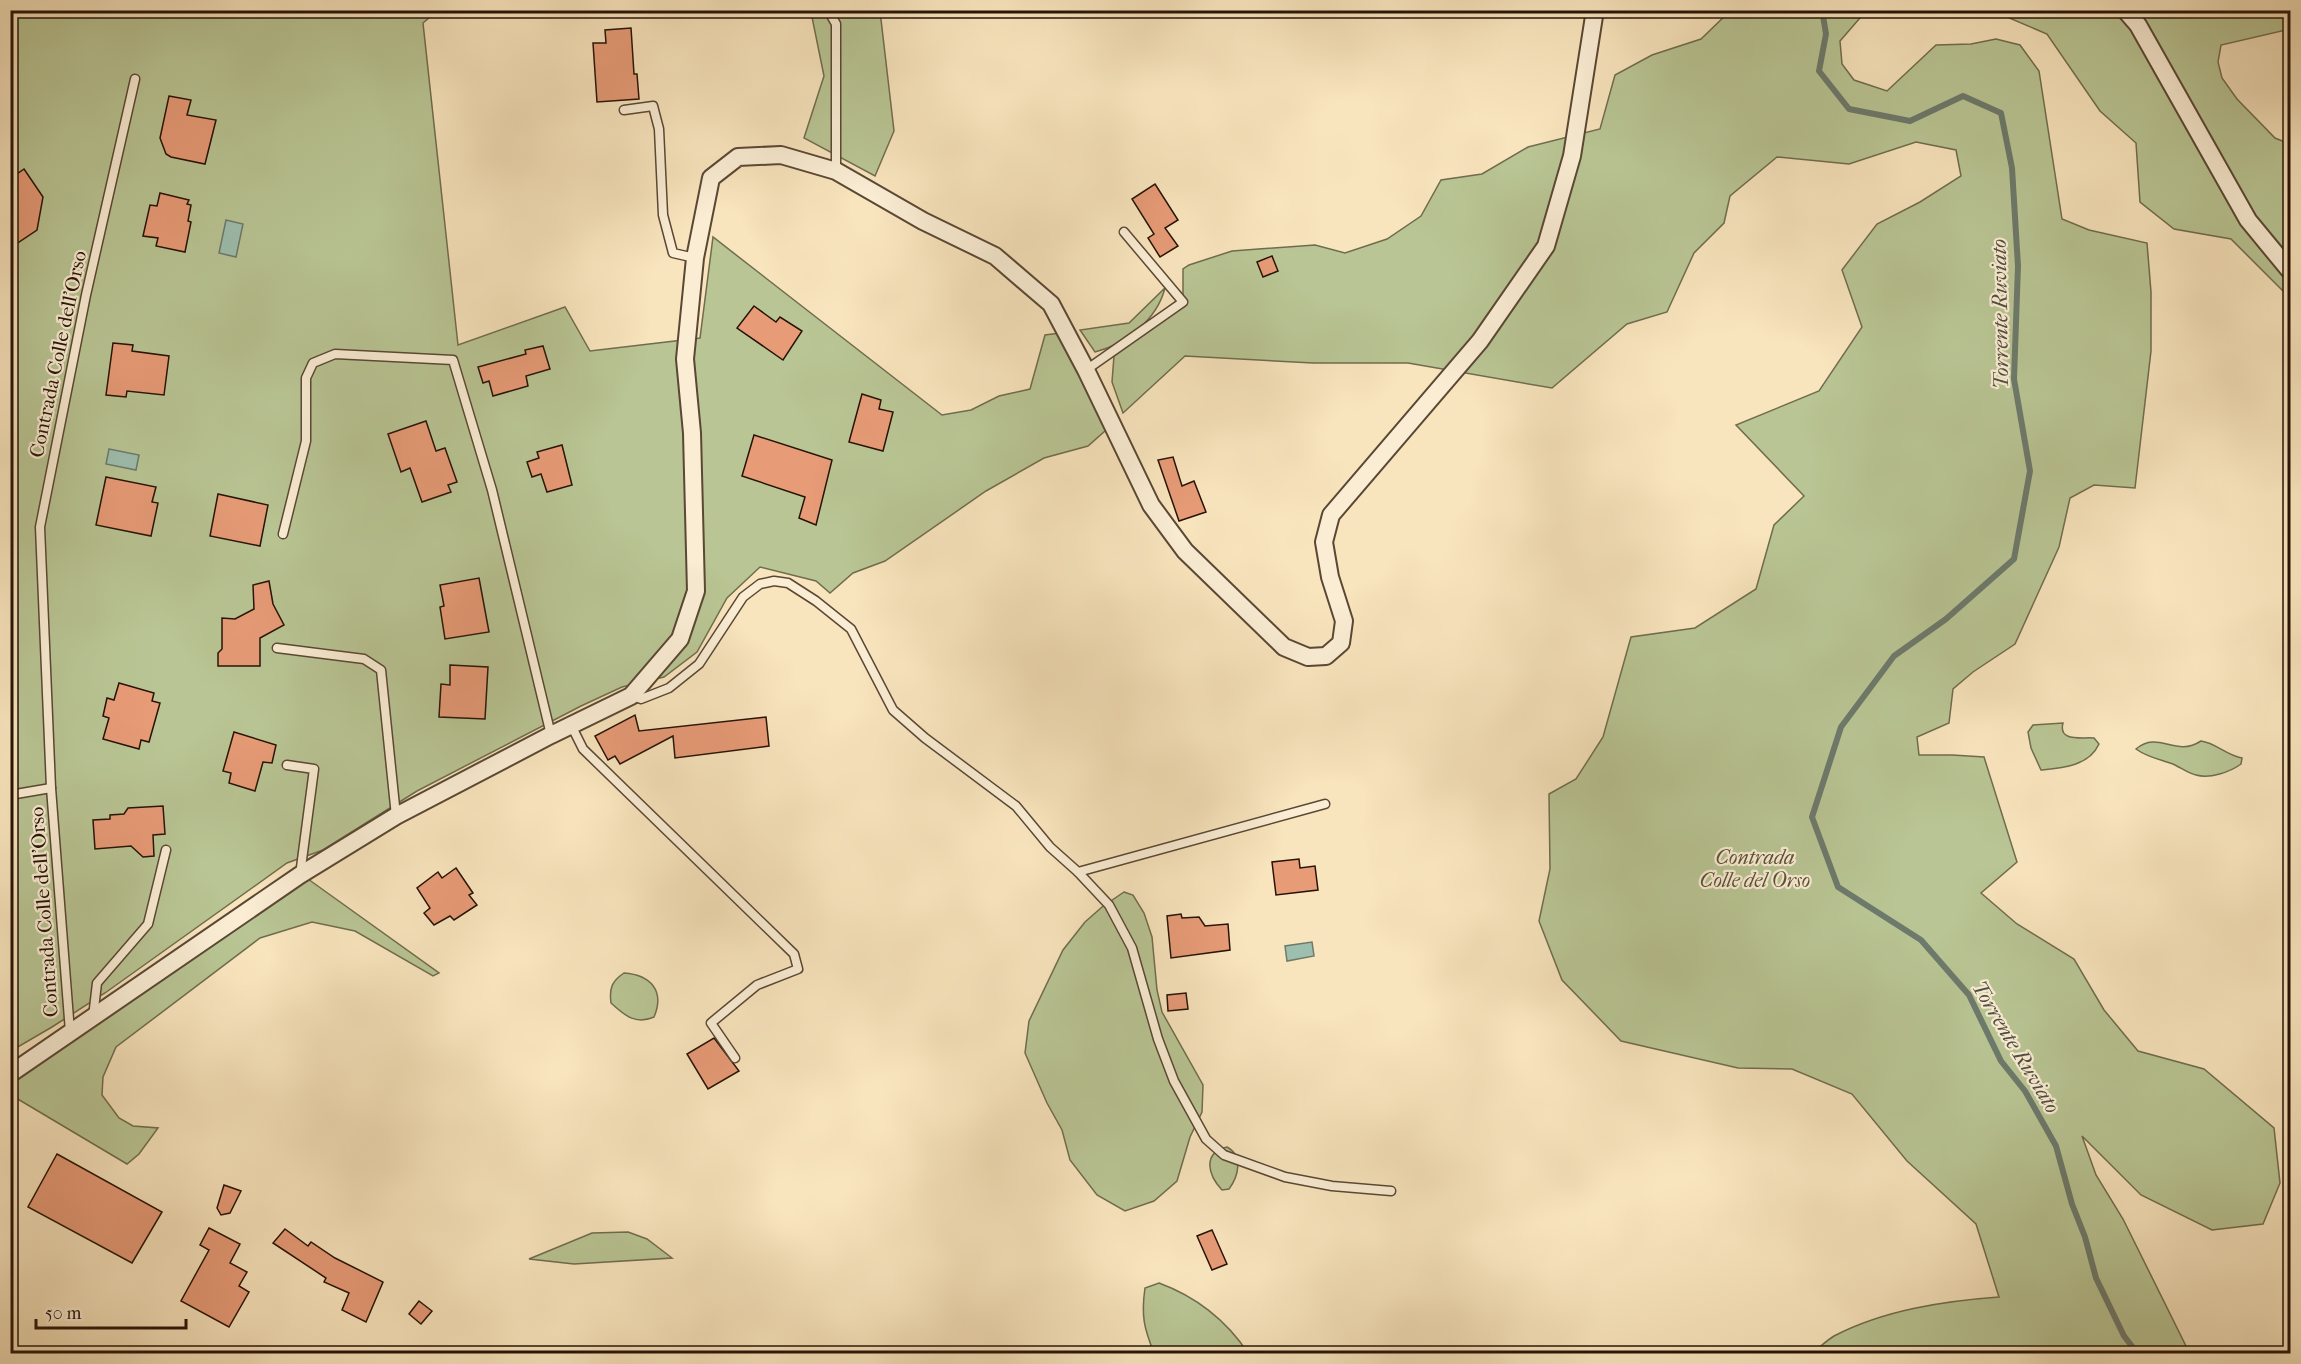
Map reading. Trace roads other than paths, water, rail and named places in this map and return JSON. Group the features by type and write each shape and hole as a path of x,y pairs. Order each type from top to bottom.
{"street":[{"path":"10,1074 300,875 396,816 631,696 681,639 696,591 692,433 685,359 695,258 711,178 738,157 781,155 836,171 923,221 994,256 1051,304 1086,370 1151,505 1185,551 1284,647 1308,657 1326,656 1341,643 1344,621 1330,577 1324,542 1331,515 1480,340 1546,246 1572,156 1595,10"},
{"path":"2125,10 2138,25 2248,220 2290,271"}],"lane":[{"path":"828,10 836,24 836,171"},
{"name":"Contrada Colle dell'Orso","path":"70,1032 51,789 40,527 86,295 135,79"},
{"path":"624,110 653,106 659,129 663,215 673,253 695,258"},
{"path":"1086,370 1183,302 1124,232"},
{"path":"283,534 306,441 306,378 313,363 335,354 453,360 492,490 551,735"},
{"path":"631,696 641,699 669,688 699,664 743,597 760,584 774,581 788,584 816,601 850,629 893,710 925,738 1016,806 1050,847 1078,872 1109,905 1132,948 1158,1039 1174,1081 1206,1139 1224,1155 1285,1177 1332,1186 1391,1191"},
{"path":"277,648 364,659 381,670 396,816"},
{"path":"571,725 583,749 794,954 798,969 758,985 711,1023 735,1058"},
{"path":"287,765 314,769 300,875"},
{"path":"10,795 51,789"},
{"path":"1078,872 1325,804"},
{"path":"93,1017 97,983 148,924 166,850"}],"waterway":[{"name":"Torrente Ruviato","path":"1822,10 1826,34 1819,71 1849,109 1910,121 1963,96 2001,113 2012,168 2018,266 2014,379 2030,471 2014,559 1946,619 1894,656 1841,727 1812,817 1838,887 1921,940 1969,995 2001,1061 2025,1091 2056,1146 2096,1278 2124,1336 2138,1354"}],"park label":[{"name":"Contrada Colle del Orso","path":"1755,868"}]}
